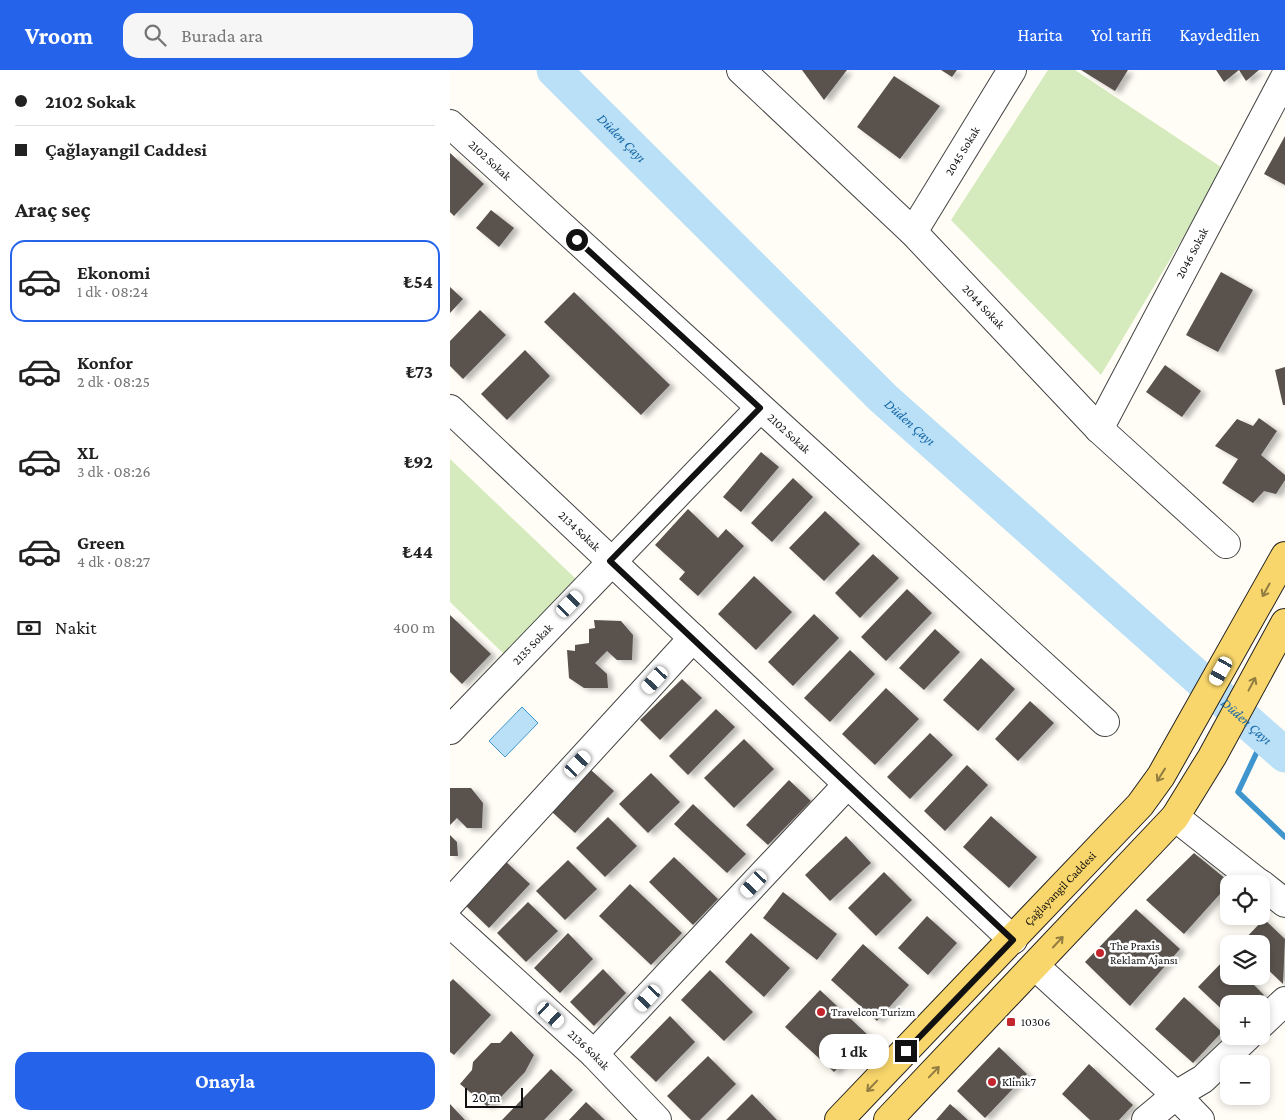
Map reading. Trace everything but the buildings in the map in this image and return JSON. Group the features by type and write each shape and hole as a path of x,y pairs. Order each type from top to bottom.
{"main road":[{"name":"Çağlayangil Caddesi","path":"839,1120 1140,805 1161,776 1285,556"},
{"path":"888,1120 1036,966 1175,817 1212,757 1281,631"}],"street":[{"name":"2044 Sokak","path":"740,70 913,232 1099,429 1226,544"},
{"name":"2045 Sokak","path":"913,232 1012,70"},
{"name":"2046 Sokak","path":"1099,429 1285,77"},
{"name":"2102 Sokak","path":"450,124 1105,722"},
{"name":"2135 Sokak","path":"450,730 610,561 760,408"},
{"name":"2134 Sokak","path":"450,409 1013,940"},
{"path":"450,903 694,638"},
{"path":"594,1054 848,785"},
{"path":"1175,817 1249,875"},
{"path":"1270,891 1285,903"},
{"name":"2136 Sokak","path":"450,923 594,1054 657,1120"},
{"path":"1036,966 1176,1095 1200,1120"},
{"path":"1270,1015 1285,1001"},
{"path":"1146,1120 1176,1095 1203,1079 1239,1045"}],"green space":[{"path":"1048,70 1075,70 1224,169 1101,375 951,220"},
{"path":"450,459 576,579 504,654 450,602"}],"water":[{"path":"522,707 538,723 505,757 489,741"}],"waterway":[{"name":"Düden Çayı","path":"554,70 883,398 1285,755"},
{"path":"1265,735 1238,792 1285,837"}],"place":[{"name":"The Praxis Reklam Ajansı","path":"1100,953"},
{"name":"Travelcon Turizm","path":"821,1012"},
{"name":"10306","path":"1011,1022"},
{"name":"Klinik7","path":"992,1082"}],"route":[{"path":"577,240 760,408 610,561 1013,940 906,1051"}]}
